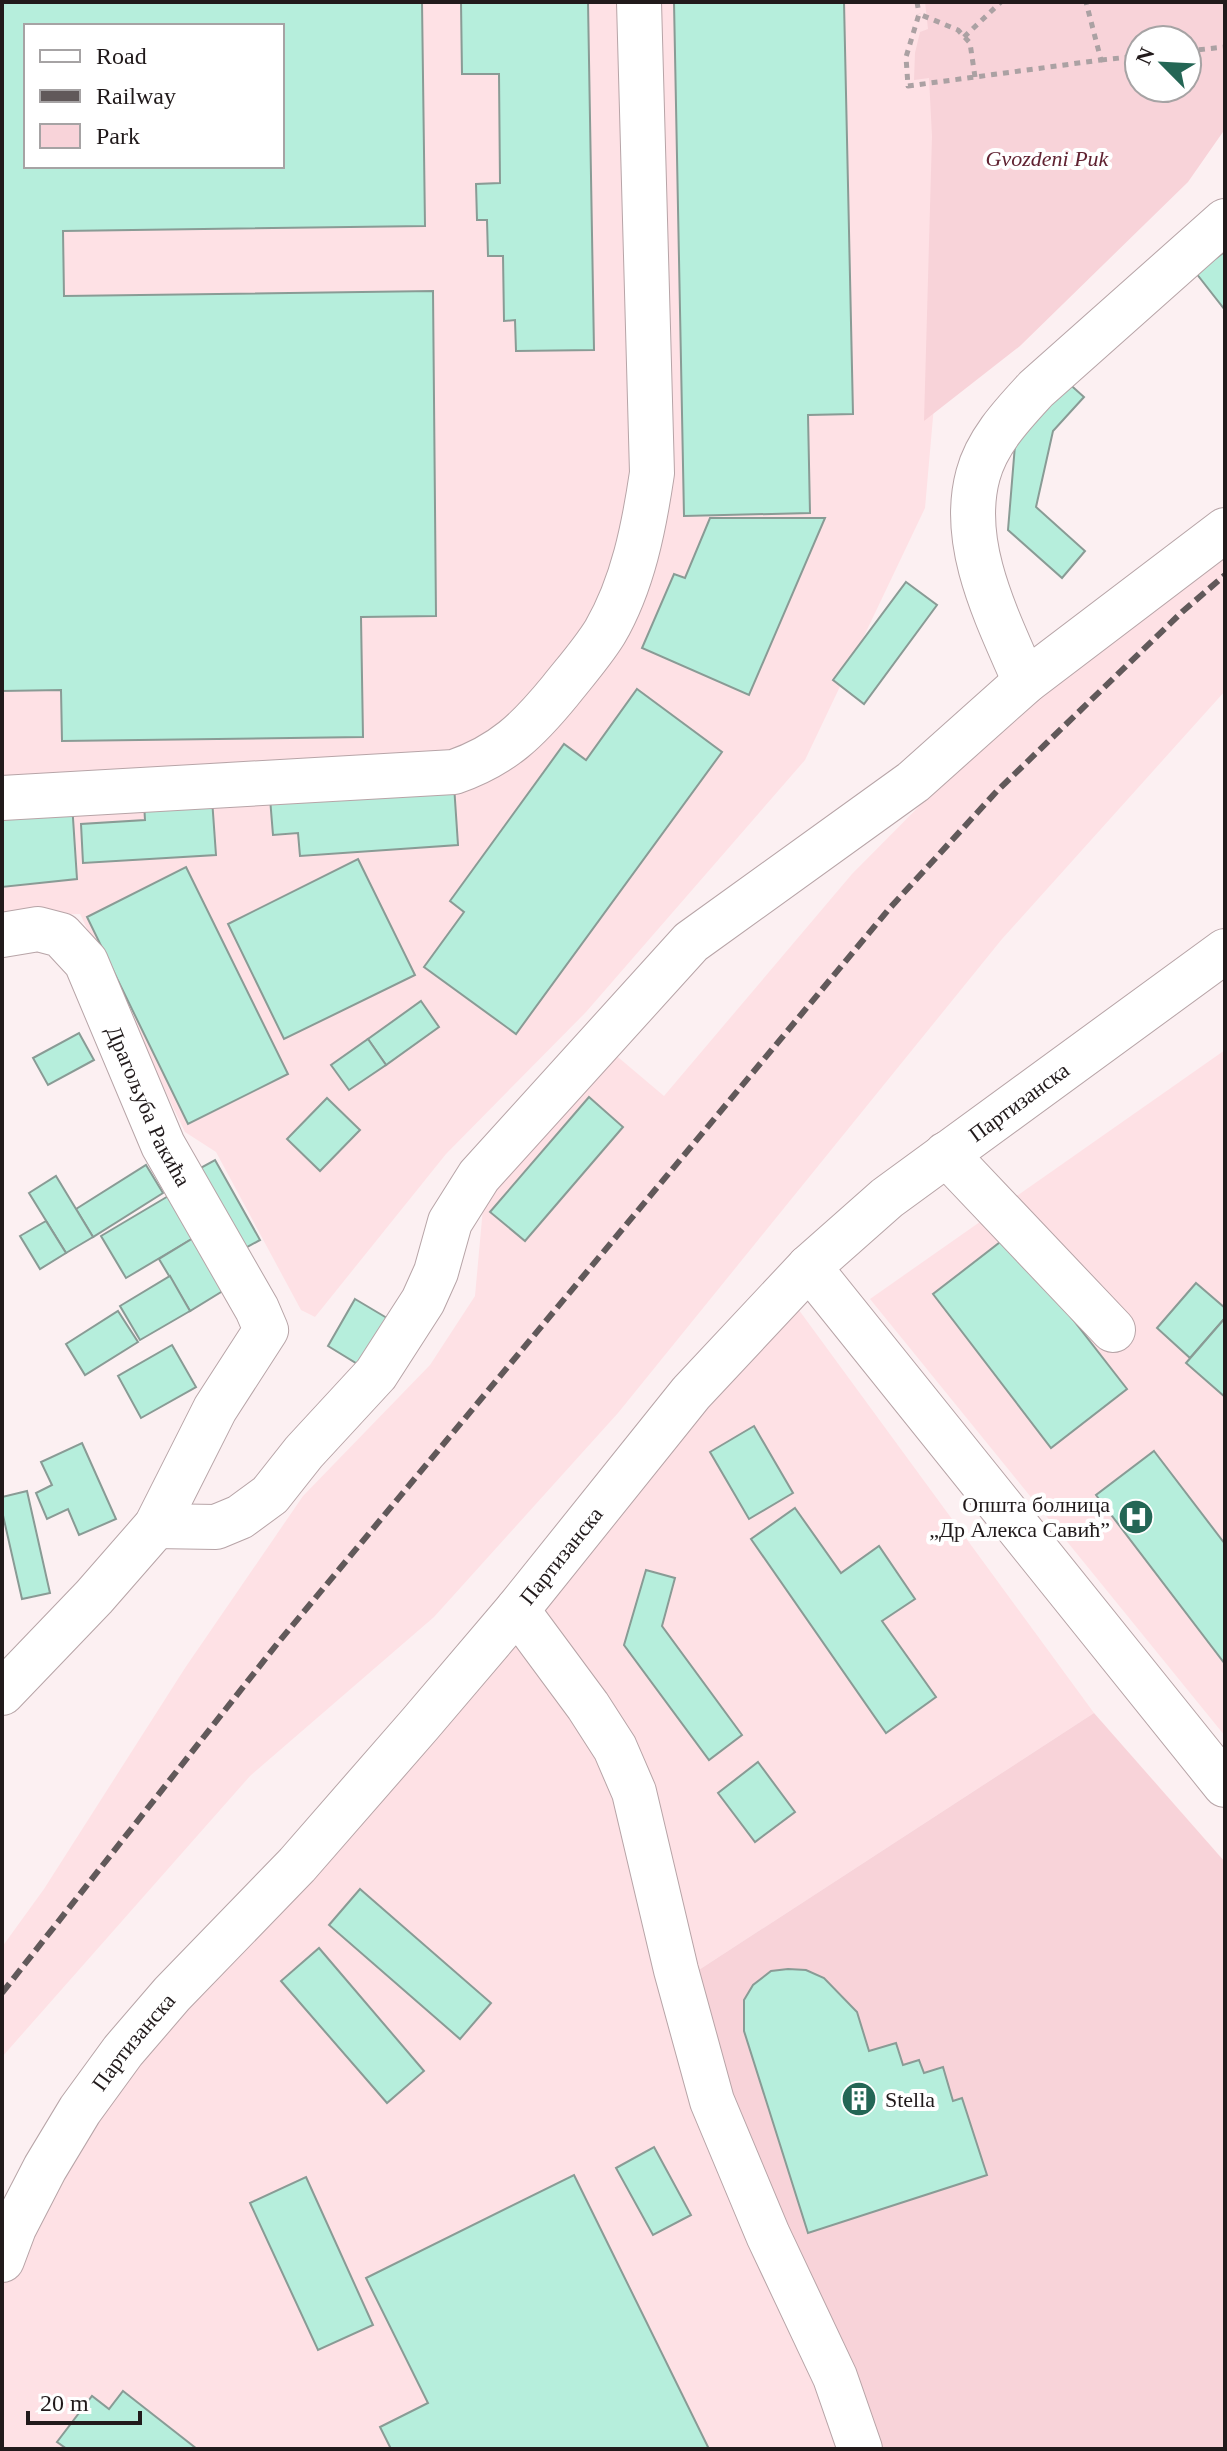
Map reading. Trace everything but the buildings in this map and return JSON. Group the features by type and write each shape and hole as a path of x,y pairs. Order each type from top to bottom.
{"street":[{"path":"2,798 454,772 481,763 504,749 531,726 580,666 605,631 628,578 645,525 652,473 639,2"},
{"path":"1025,682 991,602 975,542 974,494 986,453 1008,419 1036,389 1225,221"},
{"path":"2,1693 94,1597 156,1526 216,1527 240,1517 270,1495 304,1452 376,1374 423,1301 436,1272 450,1222 479,1176 691,942 913,782 1025,682 1225,530"},
{"name":"Драгољуба Ракића","path":"2,935 38,929 61,935 86,962 163,1145 266,1330 215,1409 156,1526"},
{"name":"Партизанска","path":"2,2260 14,2228 45,2168 80,2110 123,2051 172,1994 297,1865 517,1610 691,1393 809,1267 887,1198 1225,951"},
{"path":"946,1154 1113,1330"},
{"path":"809,1267 1225,1785"},
{"path":"517,1610 608,1738 634,1792 676,1970 712,2101 768,2235 835,2377 860,2449"}],"path":[{"path":"917,2 919,14 906,57 908,86 1123,58"},
{"path":"964,37 1001,2"},
{"path":"1086,2 1101,60"},
{"path":"919,14 958,30 970,43 975,77"},
{"path":"1203,49 1225,47"}],"shaded area":[{"path":"2,2 927,2 945,281 925,508 805,760 586,1012 446,1154 315,1317 301,1310 216,1152 185,1132 80,914 2,916"},
{"path":"1225,511 1225,691 1002,939 618,1413 434,1617 250,1776 2,2057 2,1947 44,1889 185,1668 303,1496 430,1365 475,1296 483,1208 606,1047 664,1096 852,874 971,754"},
{"name":"Општа болница „Др Алекса Савић”","path":"1225,1050 1225,1736 870,1299"},
{"path":"774,1276 1094,1713 688,1977 857,2449 2,2449 2,2280 66,2144"}],"green space":[{"name":"Gvozdeni Puk","path":"925,2 1225,2 1225,129 1188,182 1020,346 924,421 932,136 929,78 914,80 920,32 928,29"},
{"path":"1094,1713 1225,1862 1225,2449 860,2449 688,1977"}],"railway":[{"path":"2,1993 277,1644 889,909 997,791 1182,612 1225,575"}],"place":[{"name":"Општа болница „Др Алекса Савић”","path":"1136,1517"},
{"name":"Stella","path":"859,2099"}]}
